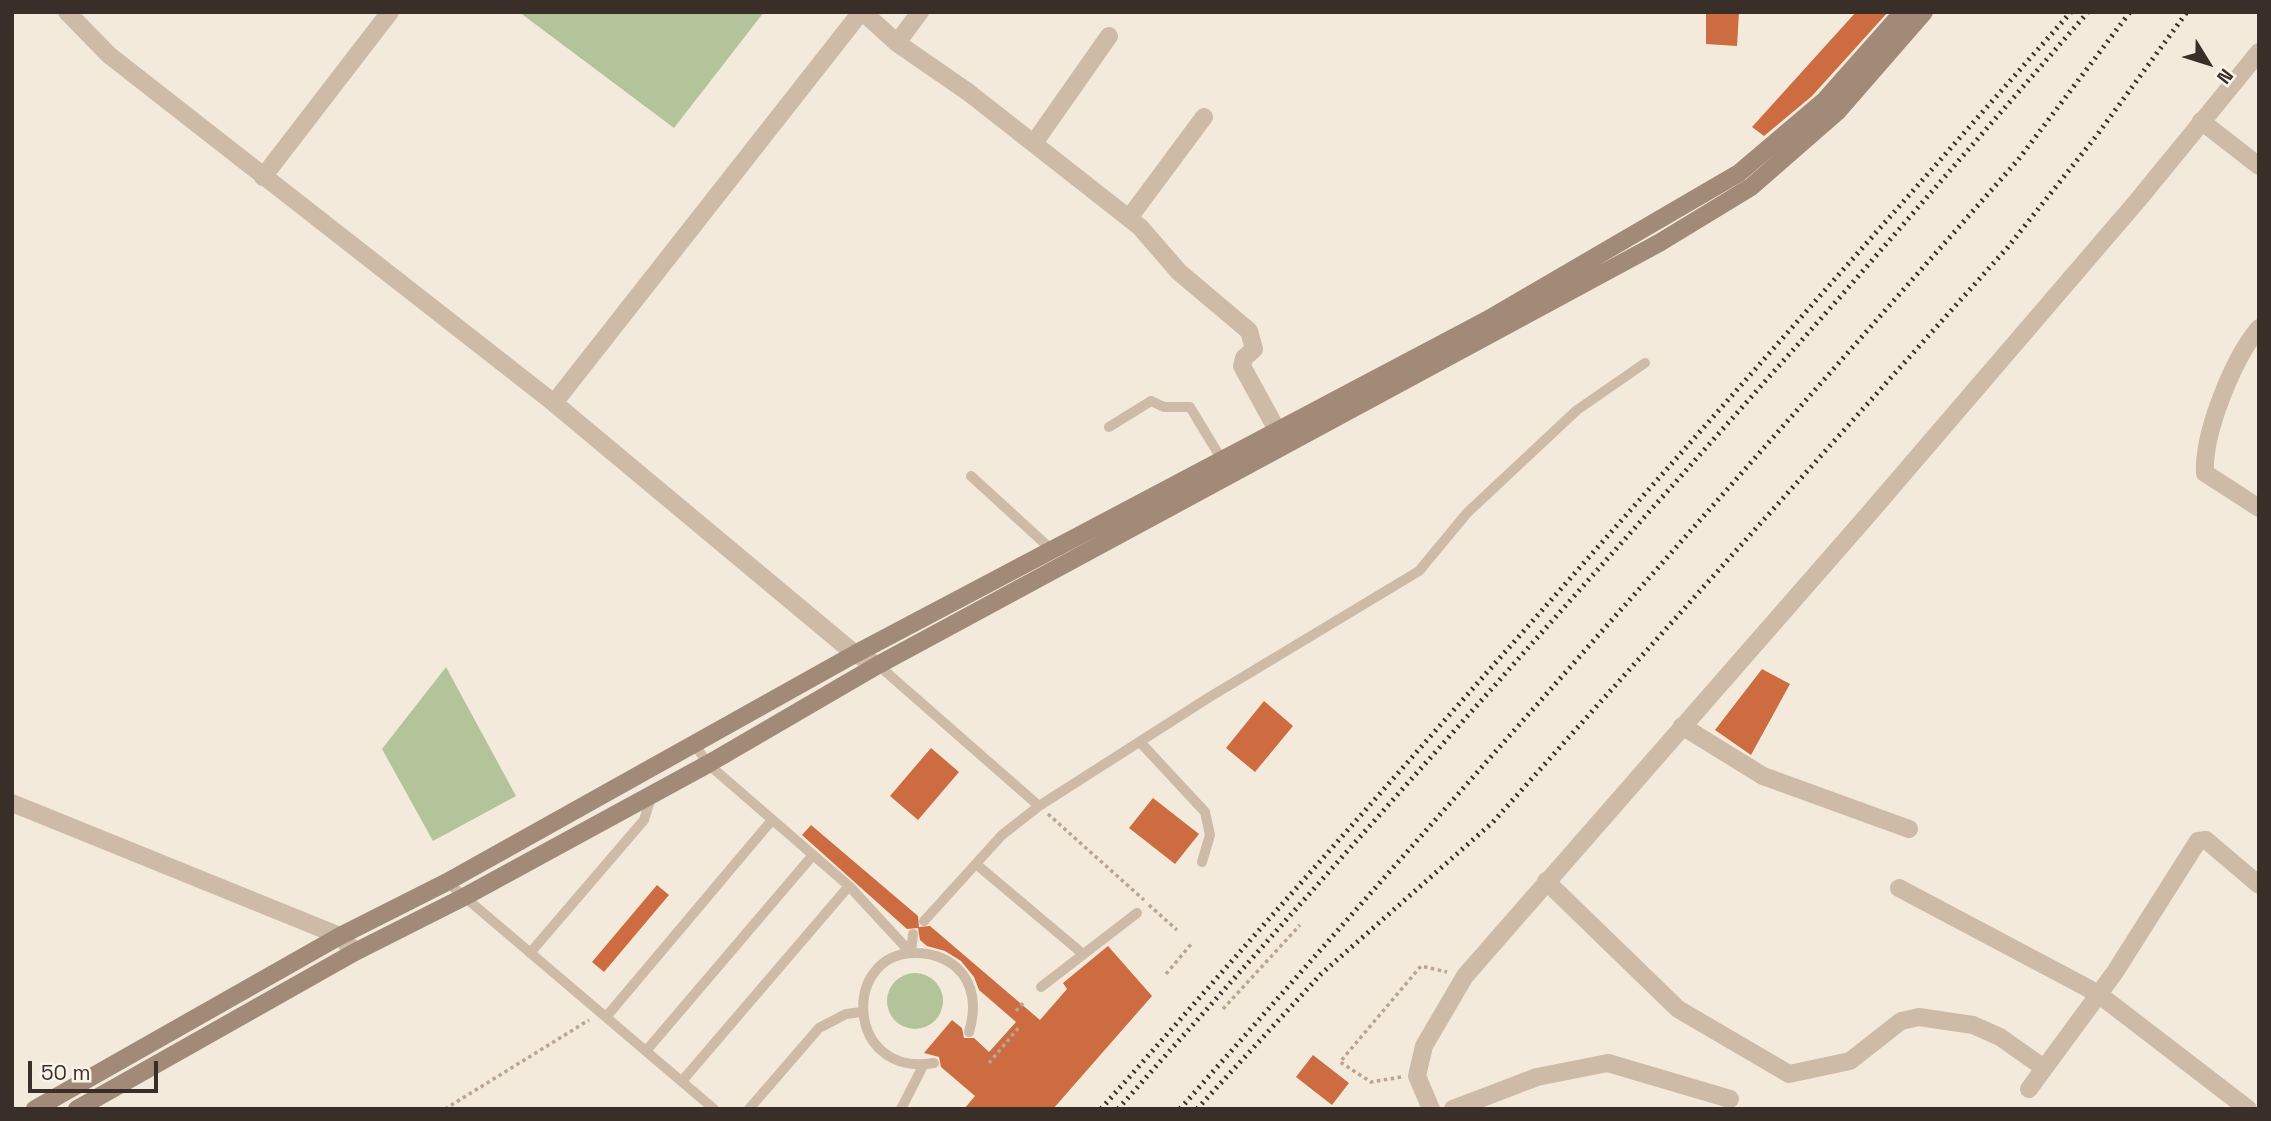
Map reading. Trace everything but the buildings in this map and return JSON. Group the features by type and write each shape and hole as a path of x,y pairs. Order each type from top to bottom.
{"main road":[{"path":"35,1109 340,936 447,882 855,654 1487,320 1739,173 1825,100 1903,12"},
{"path":"77,1109 355,952 464,897 708,764 878,665 1659,243 1751,187 1836,112 1924,12"},
{"path":"938,611 948,628"}],"street":[{"path":"68,12 109,55 554,403 855,654 878,665"},
{"path":"263,177 390,12"},
{"path":"554,403 862,12 897,43 1034,143 1129,218 1179,272 1249,331 1254,349 1244,358 1242,366 1277,430"},
{"path":"897,43 920,12"},
{"path":"1034,143 1109,36"},
{"path":"1431,1109 1417,1076 1424,1046 1465,976 2138,200 2259,52"},
{"path":"1129,218 1204,117"},
{"path":"2201,121 2259,166"},
{"path":"2259,328 2245,344 2216,416 2204,455 2205,473 2259,508"},
{"path":"1682,726 1763,776 1909,829"},
{"path":"12,803 340,936 355,952"},
{"path":"2029,1089 2096,993 2129,952 2198,841 2206,840 2259,885"},
{"path":"1546,881 1678,1009 1789,1073 1850,1062 1901,1021 1919,1017 1973,1025 2000,1037 2044,1068"},
{"path":"1899,888 2096,993 2248,1109"},
{"path":"1453,1109 1537,1077 1608,1063 1730,1099"}],"lane":[{"path":"924,921 1002,835 1039,806 1419,571 1467,513 1577,410 1645,363"},
{"path":"1109,427 1151,401 1164,407 1186,406 1192,409 1222,460"},
{"path":"971,476 1053,551"},
{"path":"878,665 1039,806"},
{"path":"1140,742 1205,812 1210,835 1202,862"},
{"path":"695,745 708,764 849,886 911,953"},
{"path":"530,953 644,820 652,794"},
{"path":"603,1015 772,820"},
{"path":"646,1051 813,855"},
{"path":"976,864 1083,954"},
{"path":"447,882 714,1109"},
{"path":"682,1081 849,886"},
{"path":"1041,987 1137,913"},
{"path":"911,953 913,934"},
{"path":"901,1109 929,1063 906,1064 889,1057 875,1045 866,1030 862,1012 870,980 881,967 895,957 911,953 936,956 958,969 973,1000 969,1032"},
{"path":"749,1109 819,1028 846,1014 862,1012"}],"path":[{"path":"1039,806 1177,930"},
{"path":"1223,1009 1300,925"},
{"path":"1166,974 1192,943"},
{"path":"1417,1076 1371,1082 1340,1062 1421,966 1465,976"},
{"path":"1016,1011 1024,1002"},
{"path":"445,1109 603,1015"},
{"path":"989,1063 1020,1026"}],"green space":[{"path":"519,12 764,12 674,128"},
{"path":"446,667 516,796 433,841 382,749"},
{"path":"915,973 926,975 935,981 941,990 941,1012 935,1021 926,1027 915,1029 904,1027 895,1021 889,1012 887,1001 889,990 895,981 904,975"}],"railway":[{"path":"1101,1109 2071,12"},
{"path":"1118,1109 1841,296 2088,12"},
{"path":"1180,1109 2018,160 2130,12"},
{"path":"1197,1109 1321,974 1493,822 2008,247 2097,135 2187,12"}]}
